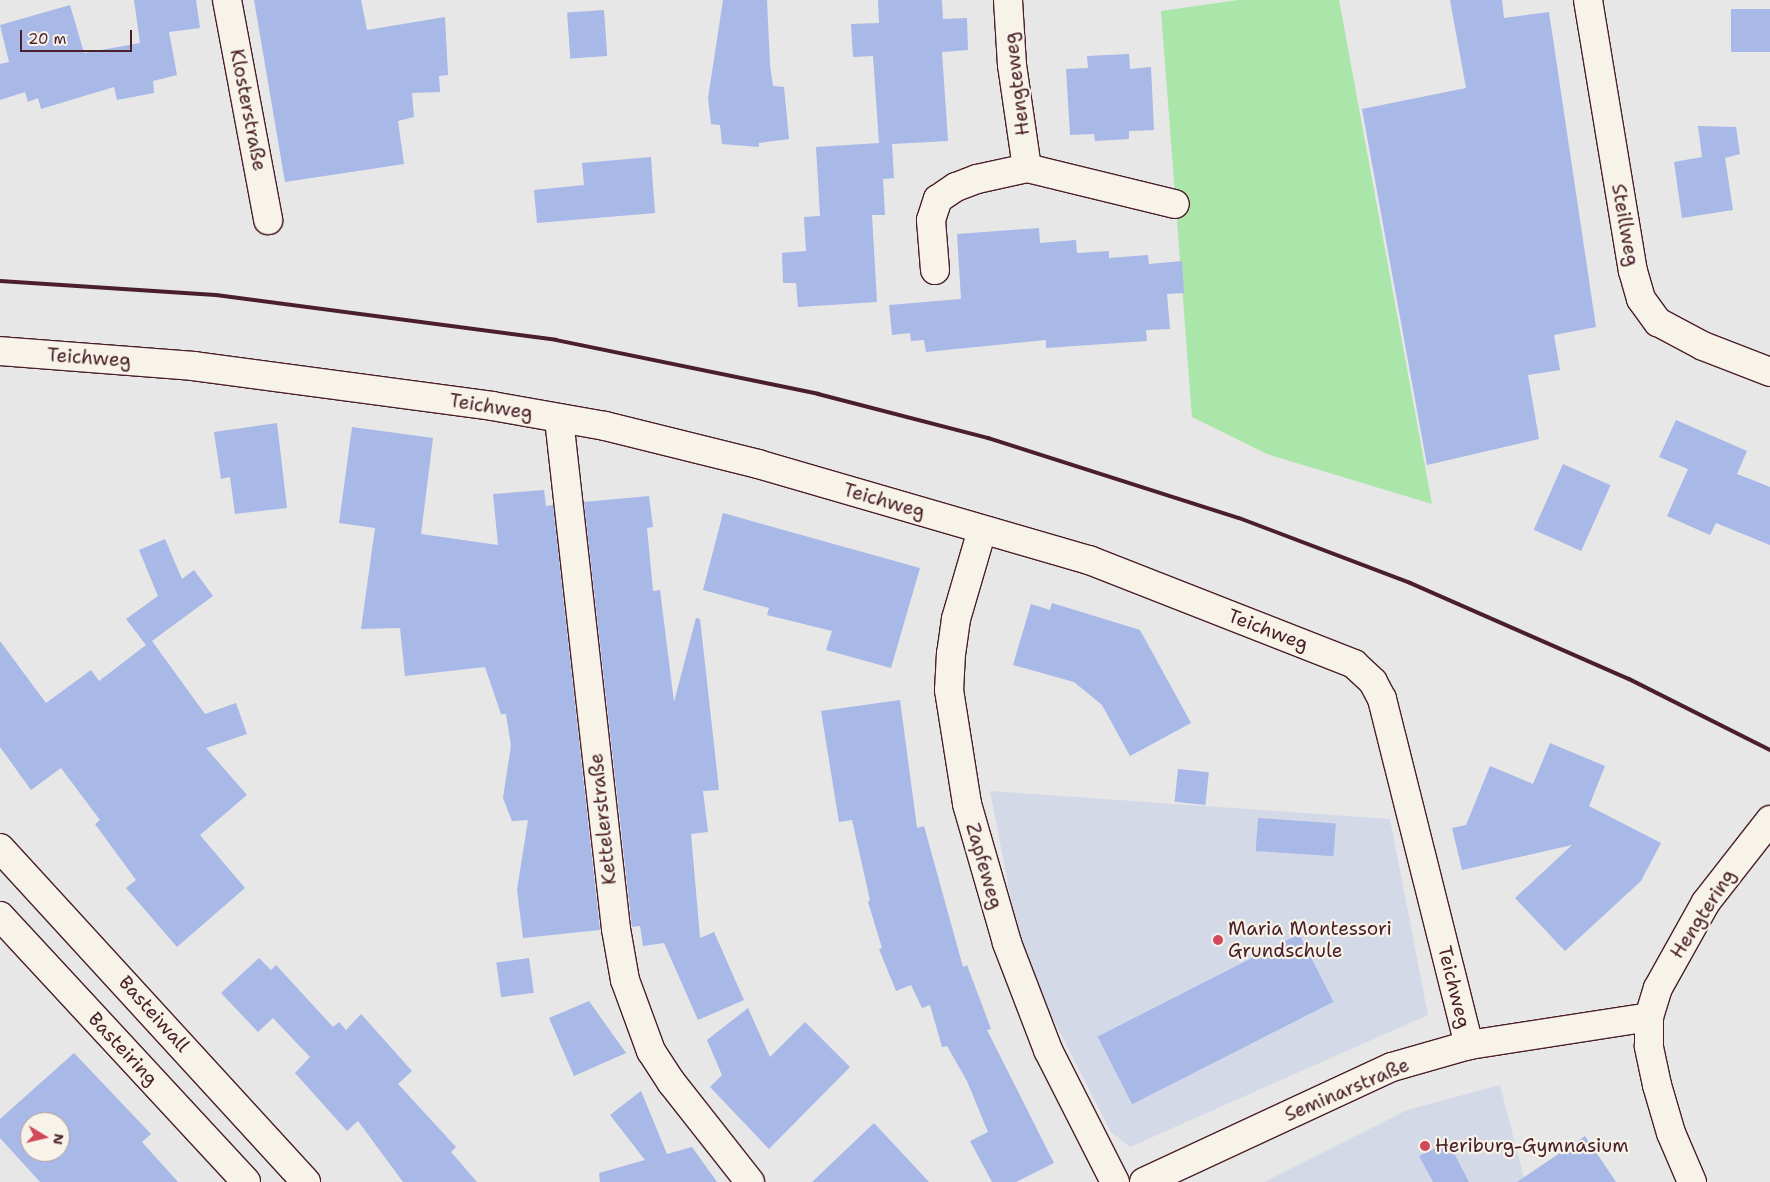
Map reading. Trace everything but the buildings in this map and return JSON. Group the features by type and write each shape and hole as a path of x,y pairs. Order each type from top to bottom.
{"street":[{"name":"Klosterstraße","path":"227,0 268,220"},
{"name":"Hengteweg","path":"1008,0 1012,65 1027,168"},
{"name":"Steillweg","path":"1588,0 1632,271 1641,299 1658,322 1703,346 1770,372"},
{"path":"935,270 931,220 938,199 956,187 976,178 1027,168 1175,204"},
{"name":"Teichweg","path":"0,351 193,366 492,406 605,426 758,464 1089,560 1354,664 1373,682 1382,699 1469,1045"},
{"name":"Kettelerstraße","path":"559,419 616,929 624,980 656,1059 750,1182"},
{"name":"Zapfeweg","path":"982,530 956,619 951,653 949,690 967,804 1007,943 1048,1050 1115,1182"},
{"name":"Hengtering","path":"1692,1182 1671,1133 1657,1085 1649,1046 1649,1017 1658,988 1676,952 1706,902 1770,820"},
{"name":"Basteiwall","path":"0,848 306,1182"},
{"name":"Basteiring","path":"0,916 246,1182"},
{"name":"Seminarstraße","path":"1152,1178 1392,1067 1469,1045 1649,1017"}],"shaded area":[{"name":"Maria Montessori Grundschule","path":"990,791 1390,819 1428,1015 1130,1147 1111,1132 1033,980 1011,900"},
{"name":"Heriburg-Gymnasium","path":"1500,1085 1525,1182 1264,1182 1407,1110"}],"green space":[{"path":"1238,0 1339,0 1432,504 1267,454 1192,417 1161,11"}],"railway":[{"path":"0,281 216,295 556,340 818,394 988,438 1239,518 1410,583 1629,679 1770,750"}],"place":[{"name":"Maria Montessori Grundschule","path":"1218,940"},
{"name":"Heriburg-Gymnasium","path":"1425,1146"}]}
